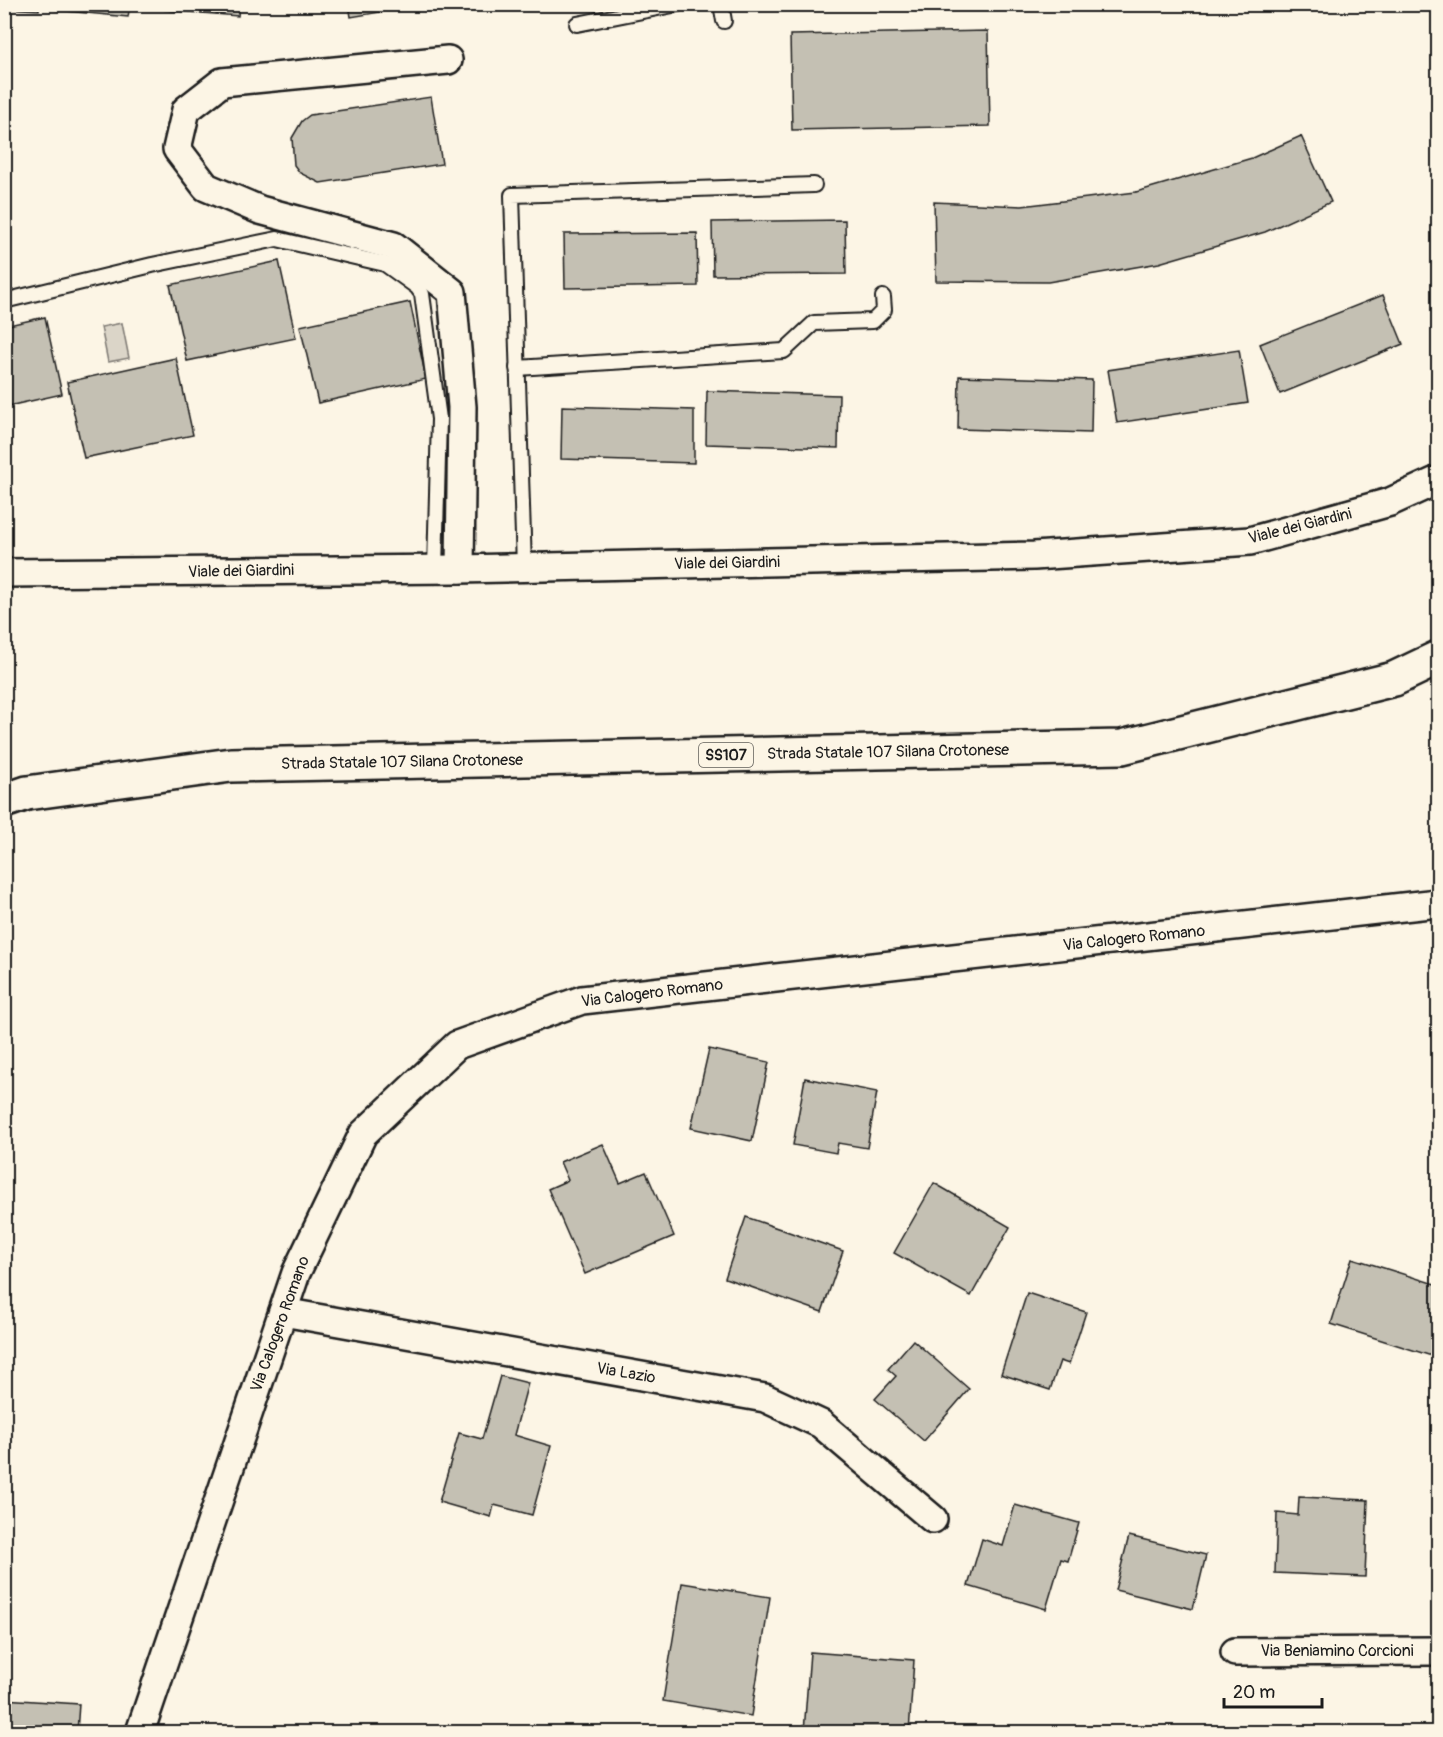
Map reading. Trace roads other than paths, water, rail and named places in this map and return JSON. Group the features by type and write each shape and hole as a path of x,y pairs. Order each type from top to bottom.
{"highway":[{"name":"Strada Statale 107 Silana Crotonese","path":"4,801 27,793 231,765 1122,747 1394,679 1438,658"}],"street":[{"path":"447,569 462,407 452,292 394,246 260,210 206,187 177,149 186,110 222,82 448,60"},
{"name":"Viale dei Giardini","path":"4,573 447,569 1034,556 1250,541 1390,502 1438,480"},
{"name":"Via Calogero Romano","path":"140,1732 296,1273 363,1134 457,1045 582,1000 1438,903"},
{"name":"Via Lazio","path":"283,1312 765,1398 821,1424 933,1519"},
{"name":"Via Beniamino Corcioni","path":"1235,1652 1438,1651"}],"lane":[{"path":"577,24 678,4"},
{"path":"721,4 724,21"},
{"path":"524,567 512,195 814,185"},
{"path":"4,301 277,239 385,264 417,287 422,294 439,419 447,569"},
{"path":"518,368 784,351 814,323 873,321 884,310 883,297"}]}
